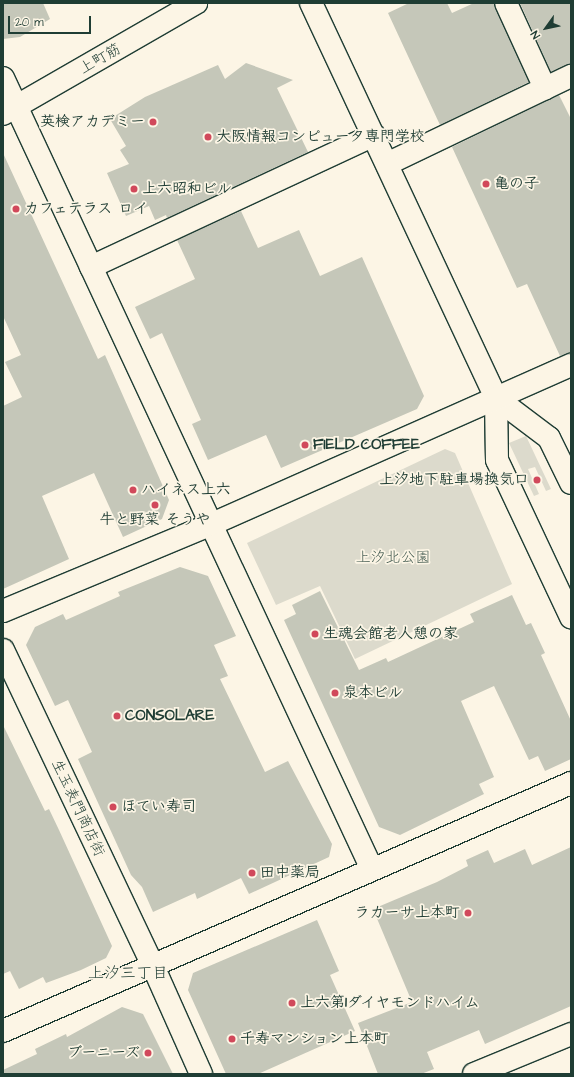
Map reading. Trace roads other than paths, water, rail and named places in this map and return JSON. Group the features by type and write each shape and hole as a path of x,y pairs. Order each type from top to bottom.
{"street":[{"name":"上町筋","path":"9,111 196,3"},
{"path":"311,3 496,398 497,460 571,617"},
{"path":"506,3 545,88"},
{"path":"387,164 571,76"},
{"path":"3,78 9,111 91,267 371,867"},
{"path":"91,267 374,135"},
{"path":"3,611 212,524 571,365"},
{"path":"496,398 549,438 571,483"},
{"name":"生玉表門商店街","path":"3,650 153,966 201,1074"},
{"path":"3,1031 153,966 371,867 571,782"},
{"path":"474,1074 571,1034"}],"place":[{"name":"英検アカデミー","path":"153,122"},
{"name":"大阪情報コンピュータ専門学校","path":"208,137"},
{"name":"亀の子","path":"486,184"},
{"name":"上六昭和ビル","path":"134,189"},
{"name":"カフェテラス ロイ","path":"16,209"},
{"name":"FIELD COFFEE","path":"305,445"},
{"name":"上汐地下駐車場換気口","path":"537,480"},
{"name":"ハイネス上六","path":"133,490"},
{"name":"牛と野菜 そうや","path":"155,505"},
{"name":"生魂会館老人憩の家","path":"315,634"},
{"name":"泉本ビル","path":"335,693"},
{"name":"CONSOLARE","path":"117,716"},
{"name":"ほてい寿司","path":"113,807"},
{"name":"田中薬局","path":"252,873"},
{"name":"ラカーサ上本町","path":"468,913"},
{"name":"上六第1ダイヤモンドハイム","path":"292,1003"},
{"name":"千寿マンション上本町","path":"232,1039"},
{"name":"ブーニーズ","path":"148,1053"}],"district":[{"name":"上汐三丁目","path":"128,973"}],"park label":[{"name":"上汐北公園","path":"393,558"}]}
